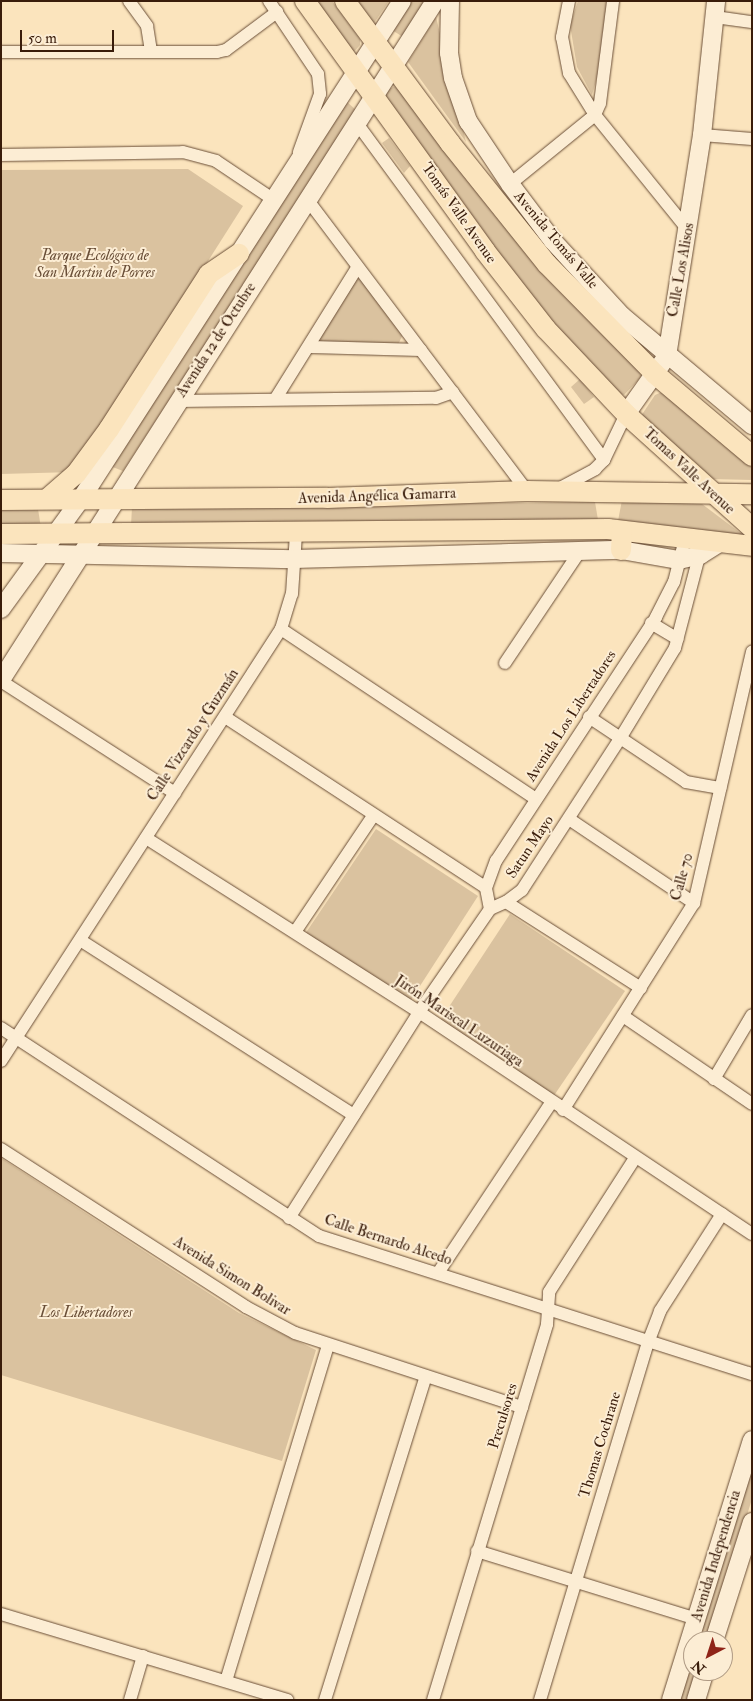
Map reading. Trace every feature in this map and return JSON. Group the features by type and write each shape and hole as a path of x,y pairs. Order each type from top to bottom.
{"main road":[{"name":"Tomás Valle Avenue","path":"305,1 374,93 509,283 546,329 626,414"},
{"path":"345,1 505,215 547,264 655,374 752,456"},
{"path":"47,499 77,472 109,429 209,274 239,254"},
{"name":"Tomas Valle Avenue","path":"626,414 752,528"},
{"name":"Avenida Angélica Gamarra","path":"1,500 527,491 752,494"},
{"path":"1,534 57,532 296,533 752,546"}],"street":[{"path":"129,1 147,26 151,52"},
{"path":"269,1 313,64 320,83 320,94 294,168"},
{"name":"Avenida 12 de Octubre","path":"3,598 41,554 82,499 402,1"},
{"name":"Avenida 12 de Octubre","path":"1,681 114,499 435,1"},
{"name":"Avenida Tomás Valle","path":"450,1 449,52 453,78 468,121 510,184 576,266 622,316 667,356 752,425"},
{"path":"569,1 562,38 569,73 595,115 688,230"},
{"path":"510,184 595,115 603,85 614,1"},
{"path":"715,9 752,22"},
{"name":"Calle Los Alisos","path":"551,491 573,482 604,460 626,414 667,356 702,135 715,9"},
{"path":"1,52 226,50 277,12"},
{"path":"356,122 604,460"},
{"path":"702,135 752,139"},
{"path":"1,154 183,152 216,161 274,200"},
{"path":"306,199 527,491"},
{"path":"276,398 311,347 357,268"},
{"path":"311,347 421,350"},
{"path":"177,401 276,398 436,398 453,392"},
{"name":"Calle Vizcardo y Guzmán","path":"1,1061 280,628 292,594 296,533"},
{"path":"1,553 294,559 580,552 622,541 679,560 702,545"},
{"name":"Satun Mayo","path":"490,909 506,902 522,890 621,737 678,639 702,545"},
{"path":"505,664 580,552"},
{"name":"Avenida Los Libertadores","path":"486,888 496,861 651,623 674,582 679,560"},
{"path":"651,623 678,639"},
{"path":"280,628 536,799"},
{"name":"Calle 70","path":"563,1110 642,988 694,903 752,652"},
{"path":"1,681 175,793"},
{"path":"224,717 486,888 490,909 419,1012 289,1218"},
{"path":"589,717 686,782 720,788"},
{"path":"295,932 373,816"},
{"path":"569,819 694,903"},
{"name":"Jirón Mariscal Luzuriaga","path":"146,838 419,1012 552,1103 752,1234"},
{"path":"506,902 642,988"},
{"path":"80,940 354,1114"},
{"path":"714,1079 752,1015"},
{"path":"623,1016 752,1104"},
{"name":"Calle Bernardo Alcedo","path":"1,1028 319,1236 752,1374"},
{"path":"438,1273 552,1103"},
{"name":"Avenida Simon Bolivar","path":"1,1149 246,1307 295,1333 522,1407"},
{"name":"Preculsores","path":"433,1700 547,1324 551,1289 635,1158"},
{"name":"Thomas Cochrane","path":"540,1700 649,1340 660,1311 722,1214"},
{"path":"226,1681 328,1345"},
{"path":"325,1700 426,1376"},
{"name":"Avenida Independencia","path":"671,1700 752,1440"},
{"name":"Avenida Independencia","path":"717,1631 752,1522"},
{"path":"478,1552 696,1619"},
{"path":"1,1614 287,1700"},
{"path":"130,1700 143,1656"},
{"path":"696,1700 702,1681"}],"green space":[{"path":"310,1 332,1 360,39 360,45 353,53"},
{"path":"358,1 389,1 374,23"},
{"path":"410,1 426,1 403,37 392,30"},
{"path":"578,1 608,1 602,60 592,95 577,67 570,25"},
{"path":"436,17 466,142 408,62"},
{"path":"395,86 555,287 640,370 641,377 624,395 617,393 508,273 384,99 384,92"},
{"path":"346,101 357,111 123,471 110,466"},
{"path":"389,138 410,166 404,173 382,143"},
{"name":"Parque Ecológico de San Martin de Porres","path":"188,169 243,206 74,472 1,474 1,170"},
{"path":"360,279 403,334 398,345 321,342 320,338 356,280"},
{"path":"580,379 594,397 584,404 571,387"},
{"path":"662,392 752,468 752,480 710,479 641,416 655,395"},
{"path":"622,500 702,504 751,541 618,521"},
{"path":"595,502 598,520 131,526 132,507"},
{"path":"1,509 38,509 41,528 1,528"},
{"path":"376,829 478,896 409,1003 305,934"},
{"path":"510,914 625,991 553,1097 439,1022"},
{"name":"Los Libertadores","path":"1,1158 239,1313 316,1350 282,1461 1,1375"},
{"path":"752,1456 752,1499 711,1631 698,1631"},
{"path":"683,1681 696,1681 690,1700 677,1700"}]}
